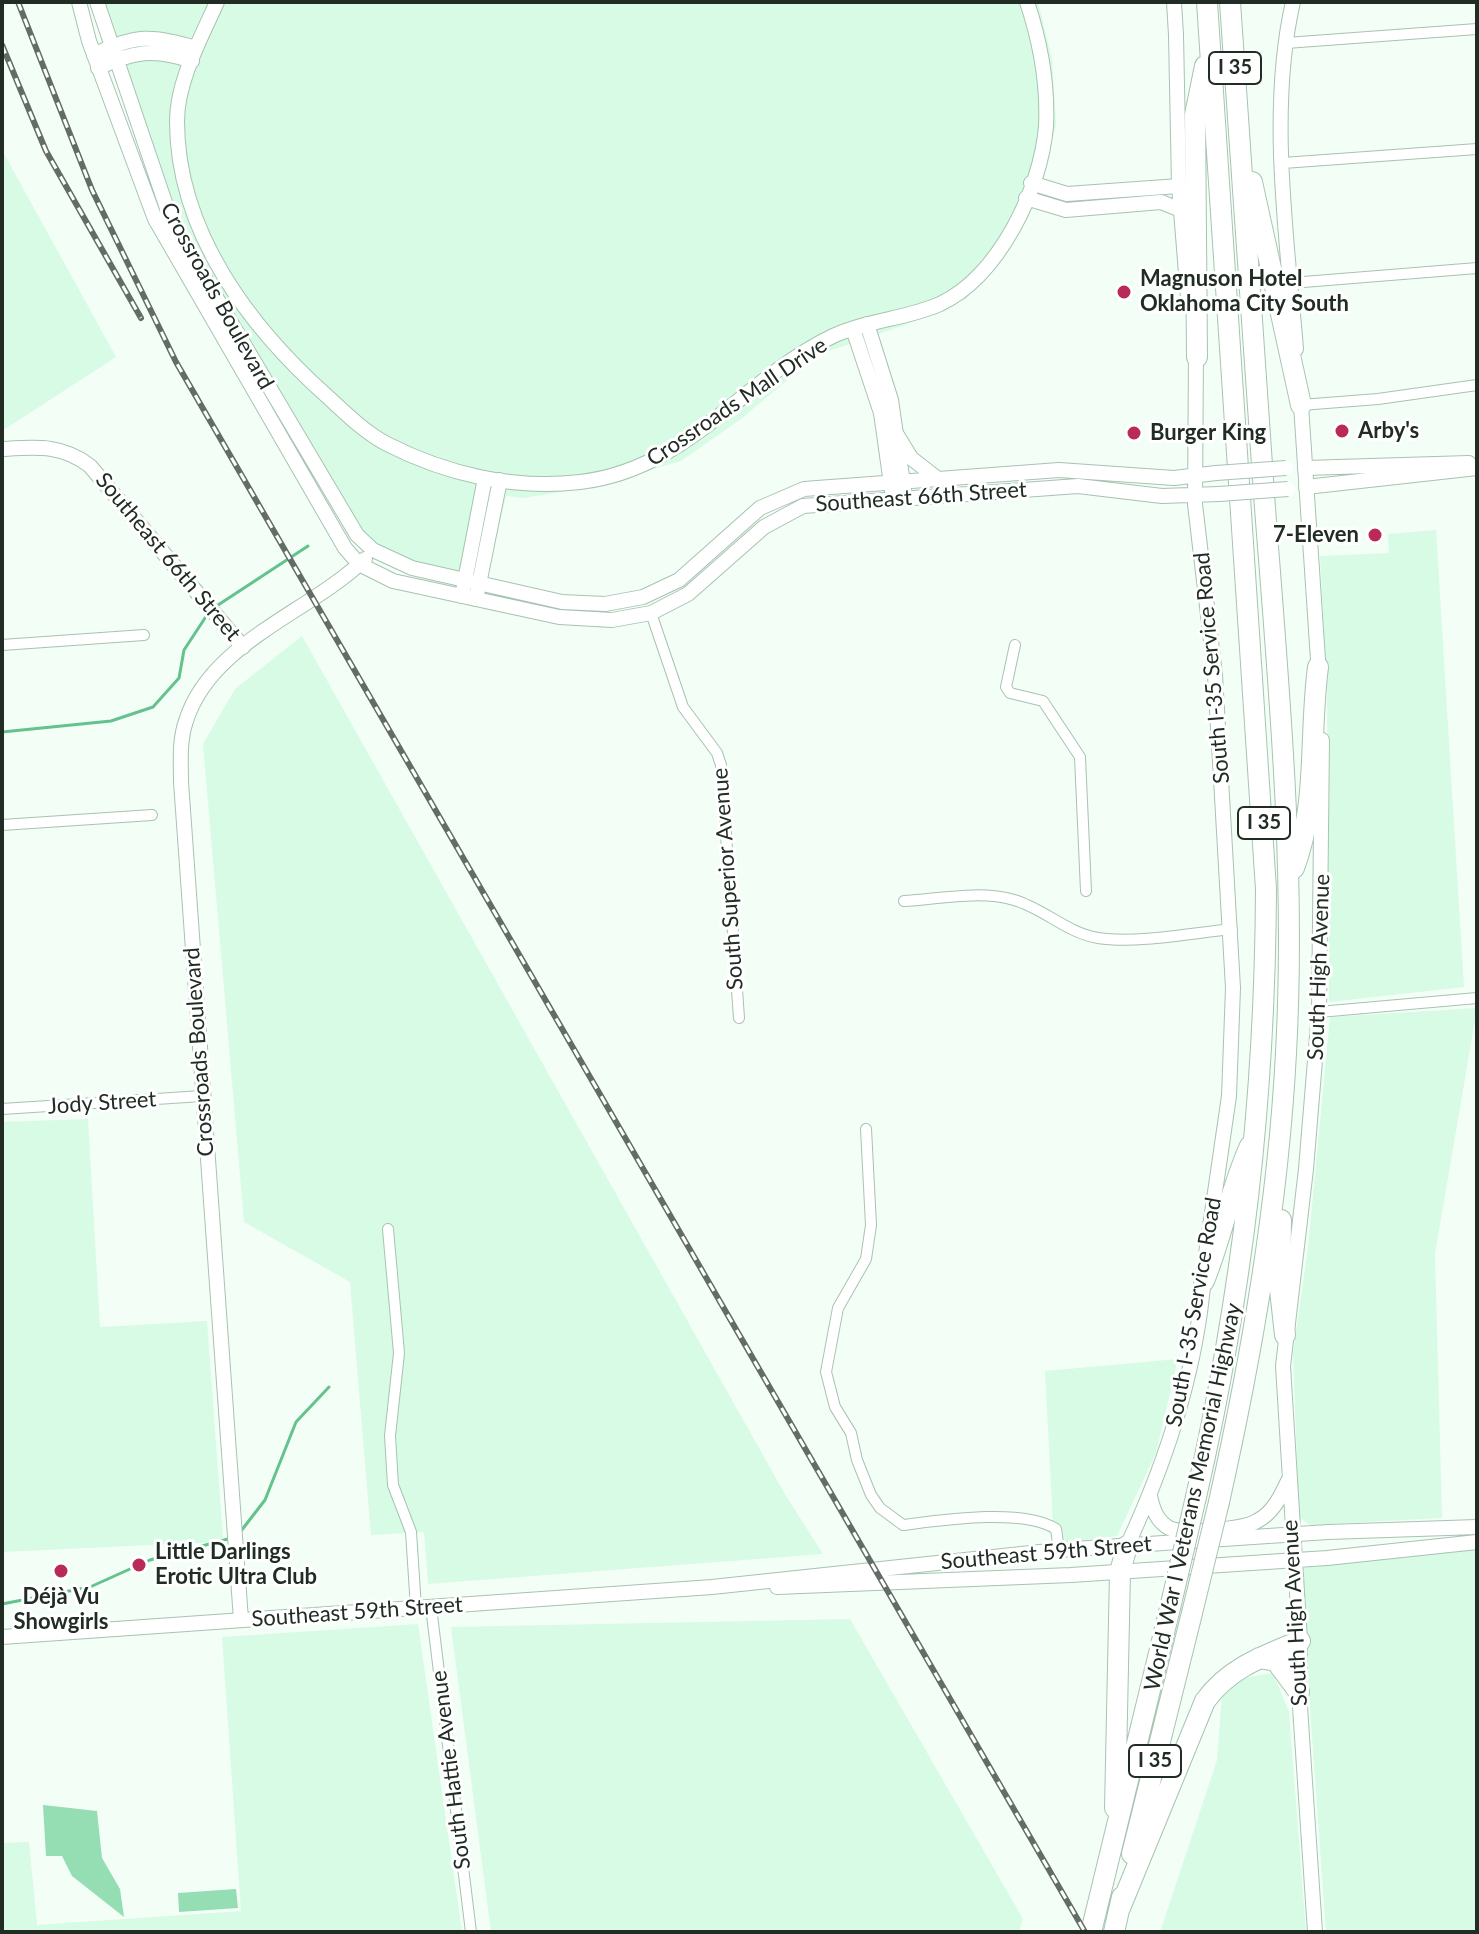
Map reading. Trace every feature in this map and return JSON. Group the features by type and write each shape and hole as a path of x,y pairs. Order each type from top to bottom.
{"highway":[{"name":"World War I Veterans Memorial Highway","path":"1091,1932 1196,1497 1235,1309 1257,1132 1265,998 1264,838 1207,2"},
{"name":"World War I Veterans Memorial Highway","path":"1114,1932 1219,1502 1256,1322 1280,1134 1289,980 1289,879 1230,2"},
{"path":"1197,357 1195,115 1210,43"},
{"path":"1240,134 1301,405"},
{"path":"1289,879 1306,835 1312,714 1318,667"},
{"path":"1204,1281 1216,1252 1234,1181 1257,1132"},
{"path":"1280,1134 1280,1290 1285,1335"},
{"path":"1115,1828 1113,1780 1120,1572 1127,1546"},
{"path":"1120,1908 1205,1701 1227,1676 1300,1641"},
{"path":"1259,1658 1276,1661 1299,1692"}],"main road":[{"name":"Crossroads Boulevard","path":"79,2 96,61 155,219 345,548 359,564"},
{"name":"Crossroads Boulevard","path":"97,2 172,223 338,508 357,535 373,550 359,564 243,647 205,685 186,719 182,737 181,782 241,1620"},
{"name":"Crossroads Mall Drive","path":"217,2 194,54 177,117 179,155 190,203 202,235 231,287 260,329 341,410 383,442 438,467 493,479 543,485 583,482 646,466 679,446 808,350 860,327 941,303 960,291 990,264 1014,228 1044,138 1042,63 1027,2"},
{"name":"South I-35 Service Road","path":"1127,1546 1150,1496 1179,1410 1204,1281 1229,1096 1232,929 1212,646 1196,496 1197,357 1189,314 1179,186 1174,2"},
{"name":"South High Avenue","path":"1293,2 1282,77 1283,163 1318,667 1323,795 1319,1012 1306,1169 1285,1335 1283,1393 1315,1932"},
{"path":"96,61 112,53 139,51 194,54"},
{"path":"1031,183 1067,194 1179,186"},
{"path":"1026,198 1066,210 1161,202 1181,210"},
{"path":"860,327 887,379 897,435 899,498"},
{"path":"860,327 897,481"},
{"path":"897,435 911,458 938,479"},
{"name":"Southeast 66th Street","path":"2,449 54,447 73,452 112,488 243,647"},
{"name":"Southeast 66th Street","path":"373,550 412,568 472,582 582,605 624,603 679,580 774,499 804,489 1059,470 1149,477 1286,468 1477,465"},
{"name":"Southeast 66th Street","path":"359,564 393,581 469,598 576,620 612,620 651,613 688,594 709,579 764,527 789,510 820,503 1078,486 1162,496 1196,496 1288,489 1477,465"},
{"path":"469,598 493,479"},
{"path":"1150,1496 1153,1510 1168,1527 1177,1531 1231,1528 1246,1526 1265,1516 1288,1481"},
{"name":"Southeast 59th Street","path":"2,1637 712,1587 1059,1550 1477,1527"},
{"name":"Southeast 59th Street","path":"712,1587 841,1587 1120,1572 1294,1560 1477,1542"}],"street":[{"path":"1286,43 1477,29"},
{"path":"1283,163 1477,149"},
{"path":"1291,283 1477,268"},
{"path":"1301,405 1378,399 1477,385"},
{"name":"South Superior Avenue","path":"651,613 683,707 717,753 721,765 739,1018"},
{"path":"2,645 144,635"},
{"path":"1015,645 1006,687 1010,693 1043,701 1080,757 1086,891"},
{"path":"2,825 152,815"},
{"path":"904,901 990,896 1016,900 1095,938 1114,940 1232,929"},
{"path":"1319,1012 1477,998"},
{"name":"Jody Street","path":"2,1109 202,1096"},
{"path":"866,1129 871,1225 866,1259 838,1308 826,1372 835,1407 851,1433 857,1460 871,1495 880,1508 903,1525 991,1519 1045,1522 1056,1529 1059,1550"},
{"name":"South Hattie Avenue","path":"388,1229 399,1353 390,1436 393,1485 411,1532 471,1932"}],"shaded area":[{"path":"102,2 1038,2 1052,59 1056,126 1032,208 1005,254 966,299 905,325 817,355 741,419 681,461 587,488 523,498 506,496 488,575 426,566 381,550 363,533 176,218"},
{"path":"2,150 116,357 2,431"},
{"path":"1436,530 1464,987 1329,1002 1327,693 1320,556 1389,553 1388,534"},
{"path":"302,636 786,1496 823,1554 428,1584 424,1532 371,1535 350,1282 244,1222 203,744 235,689"},
{"path":"1477,1008 1435,1254 1442,1518 1310,1525 1299,1517 1293,1353 1308,1248 1330,1017"},
{"path":"88,1119 100,1327 207,1321 223,1538 217,1542 2,1552 2,1122"},
{"path":"1178,1359 1156,1453 1117,1536 1054,1544 1045,1371"},
{"path":"1477,1549 1477,1932 1326,1932 1300,1568"},
{"path":"850,1619 1023,1919 1019,1932 491,1932 451,1627"},
{"path":"418,1624 462,1932 2,1932 2,1843 29,1842 37,1925 241,1911 222,1637"},
{"path":"1273,1673 1289,1712 1306,1932 1160,1932 1217,1760 1222,1694 1243,1678"}],"green space":[{"path":"43,1805 97,1811 102,1858 120,1889 124,1917 72,1876 62,1856 46,1856"},
{"path":"236,1889 238,1908 179,1912 178,1893"}],"waterway":[{"path":"215,607 308,546"},
{"path":"2,732 111,721 153,707 179,678 184,650 207,615"},
{"path":"241,1531 265,1500 296,1422 329,1387"},
{"path":"2,1604 90,1587 150,1560 228,1539"}],"railway":[{"path":"18,2 92,190 176,362 1085,1932"},
{"path":"2,45 46,151 141,318"}],"place":[{"name":"Magnuson Hotel Oklahoma City South","path":"1124,292"},
{"name":"Arby's","path":"1342,431"},
{"name":"Burger King","path":"1134,433"},
{"name":"7-Eleven","path":"1375,535"},
{"name":"Little Darlings Erotic Ultra Club","path":"139,1565"},
{"name":"Déjà Vu Showgirls","path":"61,1571"}]}
